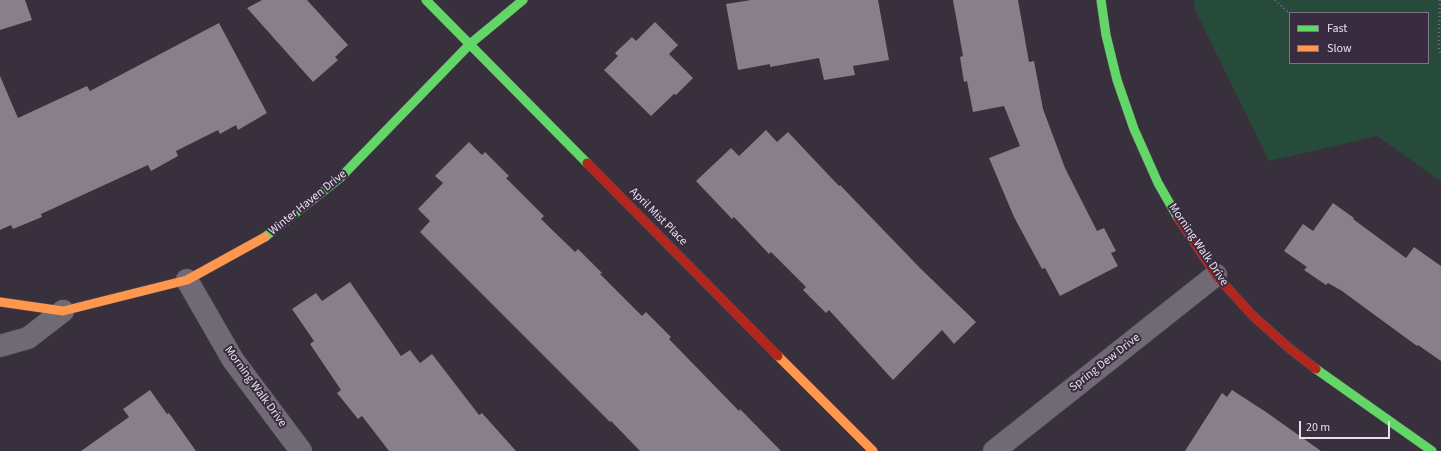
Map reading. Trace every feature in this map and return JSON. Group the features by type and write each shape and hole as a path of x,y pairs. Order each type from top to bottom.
{"street":[{"name":"April Mist Place","path":"426,0 873,451"},
{"name":"Winter Haven Drive","path":"0,302 63,311 187,280 264,237 340,178 470,44 523,0"},
{"name":"Morning Walk Drive","path":"1101,0 1106,35 1117,80 1134,129 1158,183 1182,225 1216,275 1252,315 1289,348 1322,374 1432,451"},
{"name":"Spring Dew Drive","path":"994,451 1216,275"},
{"name":"Morning Walk Drive","path":"187,280 233,360 301,451"},
{"name":"Winter Haven Drive","path":"0,346 28,338 63,311"}],"path":[{"path":"1275,0 1289,13"},
{"path":"1440,0 1438,31 1439,51 1441,53"}],"green space":[{"path":"1194,0 1441,0 1441,181 1377,136 1269,161 1195,10"}],"building":[{"path":"0,0 25,0 32,20 0,30"},
{"path":"262,0 307,0 348,45 335,57 338,60 313,82 247,8"},
{"path":"751,0 878,0 889,60 853,66 855,75 824,80 819,58 770,67 770,64 738,70 726,4"},
{"path":"953,0 1018,0 1029,62 1034,61 1043,109 1065,168 1097,231 1104,228 1116,251 1111,253 1118,266 1060,296 1045,268 1042,269 1014,217 989,158 1020,146 1004,106 973,112 967,81 964,82 960,57 963,56"},
{"path":"655,22 678,45 669,54 693,78 676,95 674,94 651,116 604,70 618,56 615,53 632,37 636,41"},
{"path":"219,23 267,113 238,130 236,125 220,134 218,130 176,151 178,156 151,171 148,165 41,214 42,217 13,229 11,225 0,230 0,76 18,118 87,86 90,91"},
{"path":"766,130 777,142 788,132 920,268 976,322 954,344 942,330 893,380 829,310 826,313 803,290 806,287 771,252 769,254 734,217 732,219 696,181 731,148 739,156"},
{"path":"469,142 482,155 485,152 509,176 506,178 544,216 541,219 575,252 578,249 602,273 600,274 642,316 646,312 671,337 669,339 739,411 740,409 781,451 640,451 611,421 610,422 420,232 430,221 418,209 443,183 435,176"},
{"path":"1333,203 1406,258 1414,247 1441,266 1441,361 1418,345 1417,346 1342,291 1328,283 1326,285 1304,270 1307,267 1284,251 1303,224 1313,231"},
{"path":"350,282 401,356 410,350 420,363 432,354 479,415 482,413 516,451 389,451 362,416 358,419 337,393 341,390 310,344 314,341 292,309 316,293 322,301"},
{"path":"150,390 167,414 169,413 196,451 81,451 129,417 123,409"},
{"path":"1232,390 1321,451 1185,451 1222,393 1227,397"}],"traffic: fast":[{"path":"426,0 587,163"},
{"path":"265,237 340,178 470,44 523,0"},
{"path":"1101,0 1106,35 1117,80 1134,129 1158,183 1178,218"},
{"path":"1316,369 1432,451"}],"traffic: slow":[{"path":"0,302 63,311 187,280 265,237"},
{"path":"778,356 873,451"}],"traffic: jam":[{"path":"587,163 778,356"},
{"path":"1178,218 1216,275 1252,315 1289,348 1316,369"}]}
